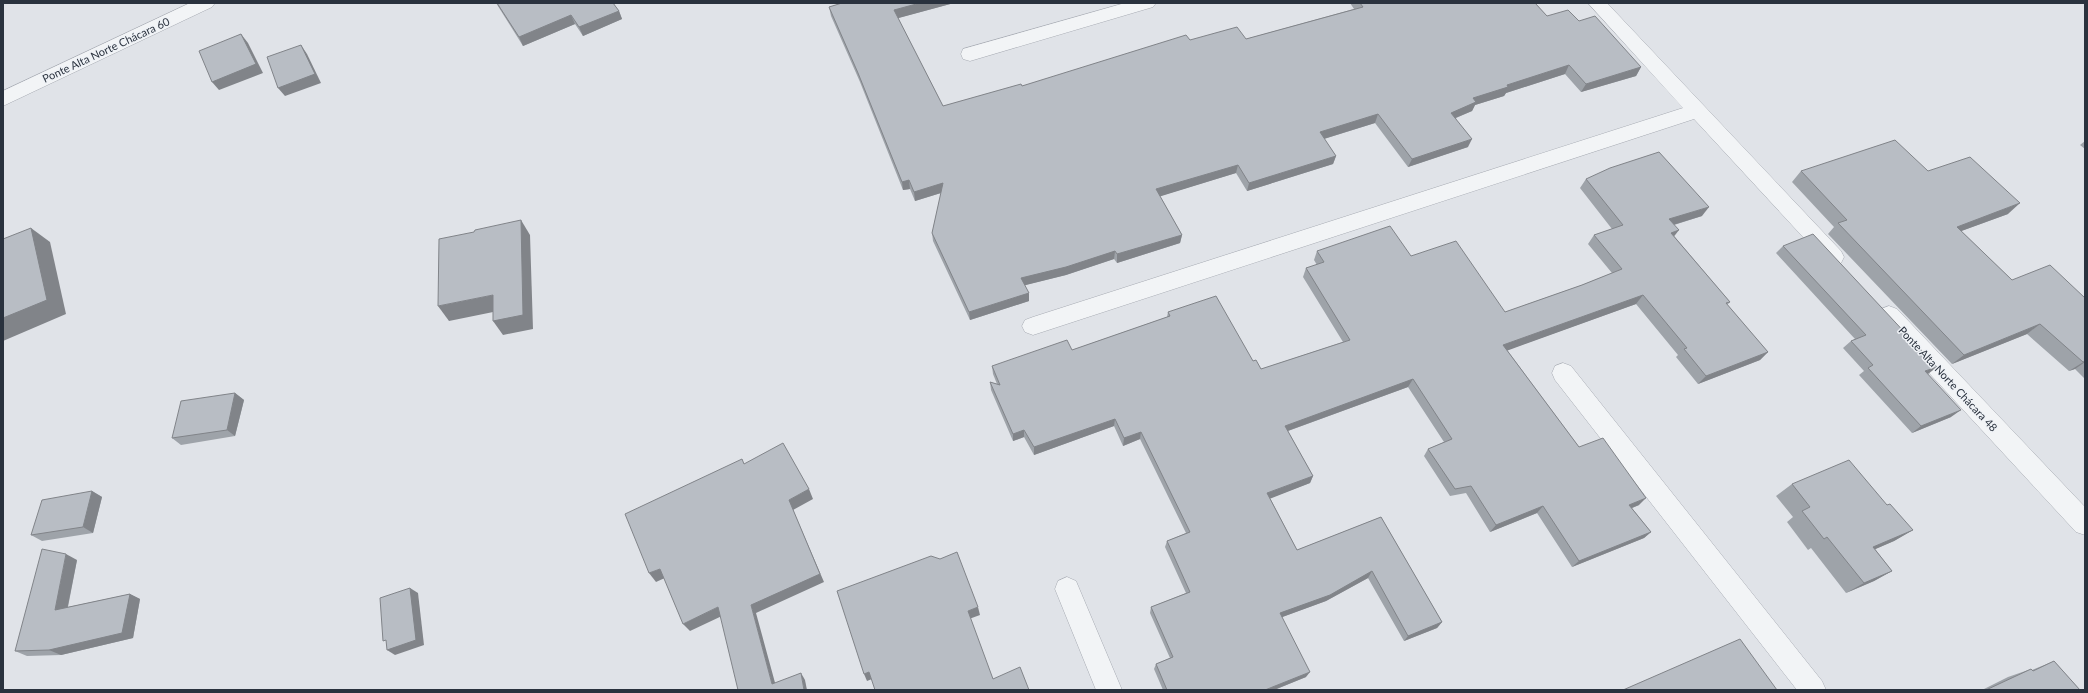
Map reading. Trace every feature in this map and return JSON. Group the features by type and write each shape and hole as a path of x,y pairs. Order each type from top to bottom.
{"street":[{"name":"Ponte Alta Norte Chácara 60","path":"5,98 206,3"},
{"path":"970,54 1147,3"},
{"path":"1597,3 1696,111 1850,274"},
{"path":"1033,326 1696,111"},
{"name":"Ponte Alta Norte Chácara 48","path":"1877,303 2085,524"},
{"path":"1563,373 1813,690"},
{"path":"1066,589 1109,690"}],"building":[{"path":"497,3 613,3 619,11 579,27 571,15 519,37"},
{"path":"842,3 920,3 894,10 943,106 1021,84 1022,86 1186,35 1190,40 1237,27 1246,39 1363,7 1360,3 1535,3 1547,16 1568,10 1579,21 1595,16 1641,67 1586,84 1569,65 1507,85 1508,87 1473,98 1476,102 1451,113 1472,139 1412,159 1378,114 1320,132 1336,156 1249,183 1238,165 1156,189 1182,235 1117,254 1115,251 1066,267 1021,278 1029,293 969,312 932,233 943,183 914,192 909,180 902,182 858,73 829,7"},
{"path":"241,34 256,64 212,82 199,51"},
{"path":"301,45 315,74 278,88 267,57"},
{"path":"1895,140 1928,171 1970,157 2020,203 1957,227 2012,280 2050,265 2085,298 2085,361 2083,362 2040,324 1964,355 1838,223 1847,220 1801,171"},
{"path":"1659,152 1709,207 1669,219 1679,230 1671,233 1730,302 1726,303 1768,352 1706,376 1684,349 1687,348 1643,295 1503,345 1579,447 1603,438 1646,498 1629,505 1651,532 1579,561 1543,506 1496,525 1471,486 1455,489 1428,449 1452,439 1413,379 1285,426 1313,476 1267,493 1297,550 1381,517 1442,622 1408,636 1372,571 1330,595 1280,613 1310,672 1265,690 1167,690 1156,664 1173,657 1151,607 1190,592 1167,541 1190,532 1141,432 1124,438 1115,419 1034,447 1024,430 1013,434 990,382 1000,385 992,366 1067,340 1072,350 1170,316 1168,312 1216,296 1253,361 1256,360 1261,369 1350,340 1306,268 1324,262 1317,251 1390,226 1411,256 1456,241 1505,312 1582,285 1622,269 1594,235 1623,225 1586,179 1610,168"},
{"path":"521,220 523,315 493,321 493,295 438,306 439,239"},
{"path":"31,228 47,300 3,318 3,239"},
{"path":"1813,234 1937,367 1925,371 1961,410 1921,426 1868,368 1873,365 1851,341 1866,335 1783,246"},
{"path":"235,393 227,430 172,438 181,401"},
{"path":"783,443 809,489 789,500 820,574 751,605 772,684 801,673 804,690 738,690 718,607 683,624 660,569 649,573 625,514 742,459 744,464"},
{"path":"1849,460 1887,505 1890,504 1913,530 1873,547 1892,571 1864,583 1827,537 1824,539 1802,511 1810,507 1792,484"},
{"path":"92,491 83,527 31,535 42,500"},
{"path":"42,549 66,554 55,610 130,594 122,633 49,650 15,651"},
{"path":"957,552 978,607 968,611 993,679 1020,667 1029,690 875,690 869,672 864,674 837,591 931,556 940,559"},
{"path":"410,588 416,640 387,650 386,640 383,641 380,598"},
{"path":"1740,639 1777,690 1623,690"},
{"path":"2054,661 2080,690 1986,690 2031,669 2033,671"}]}
